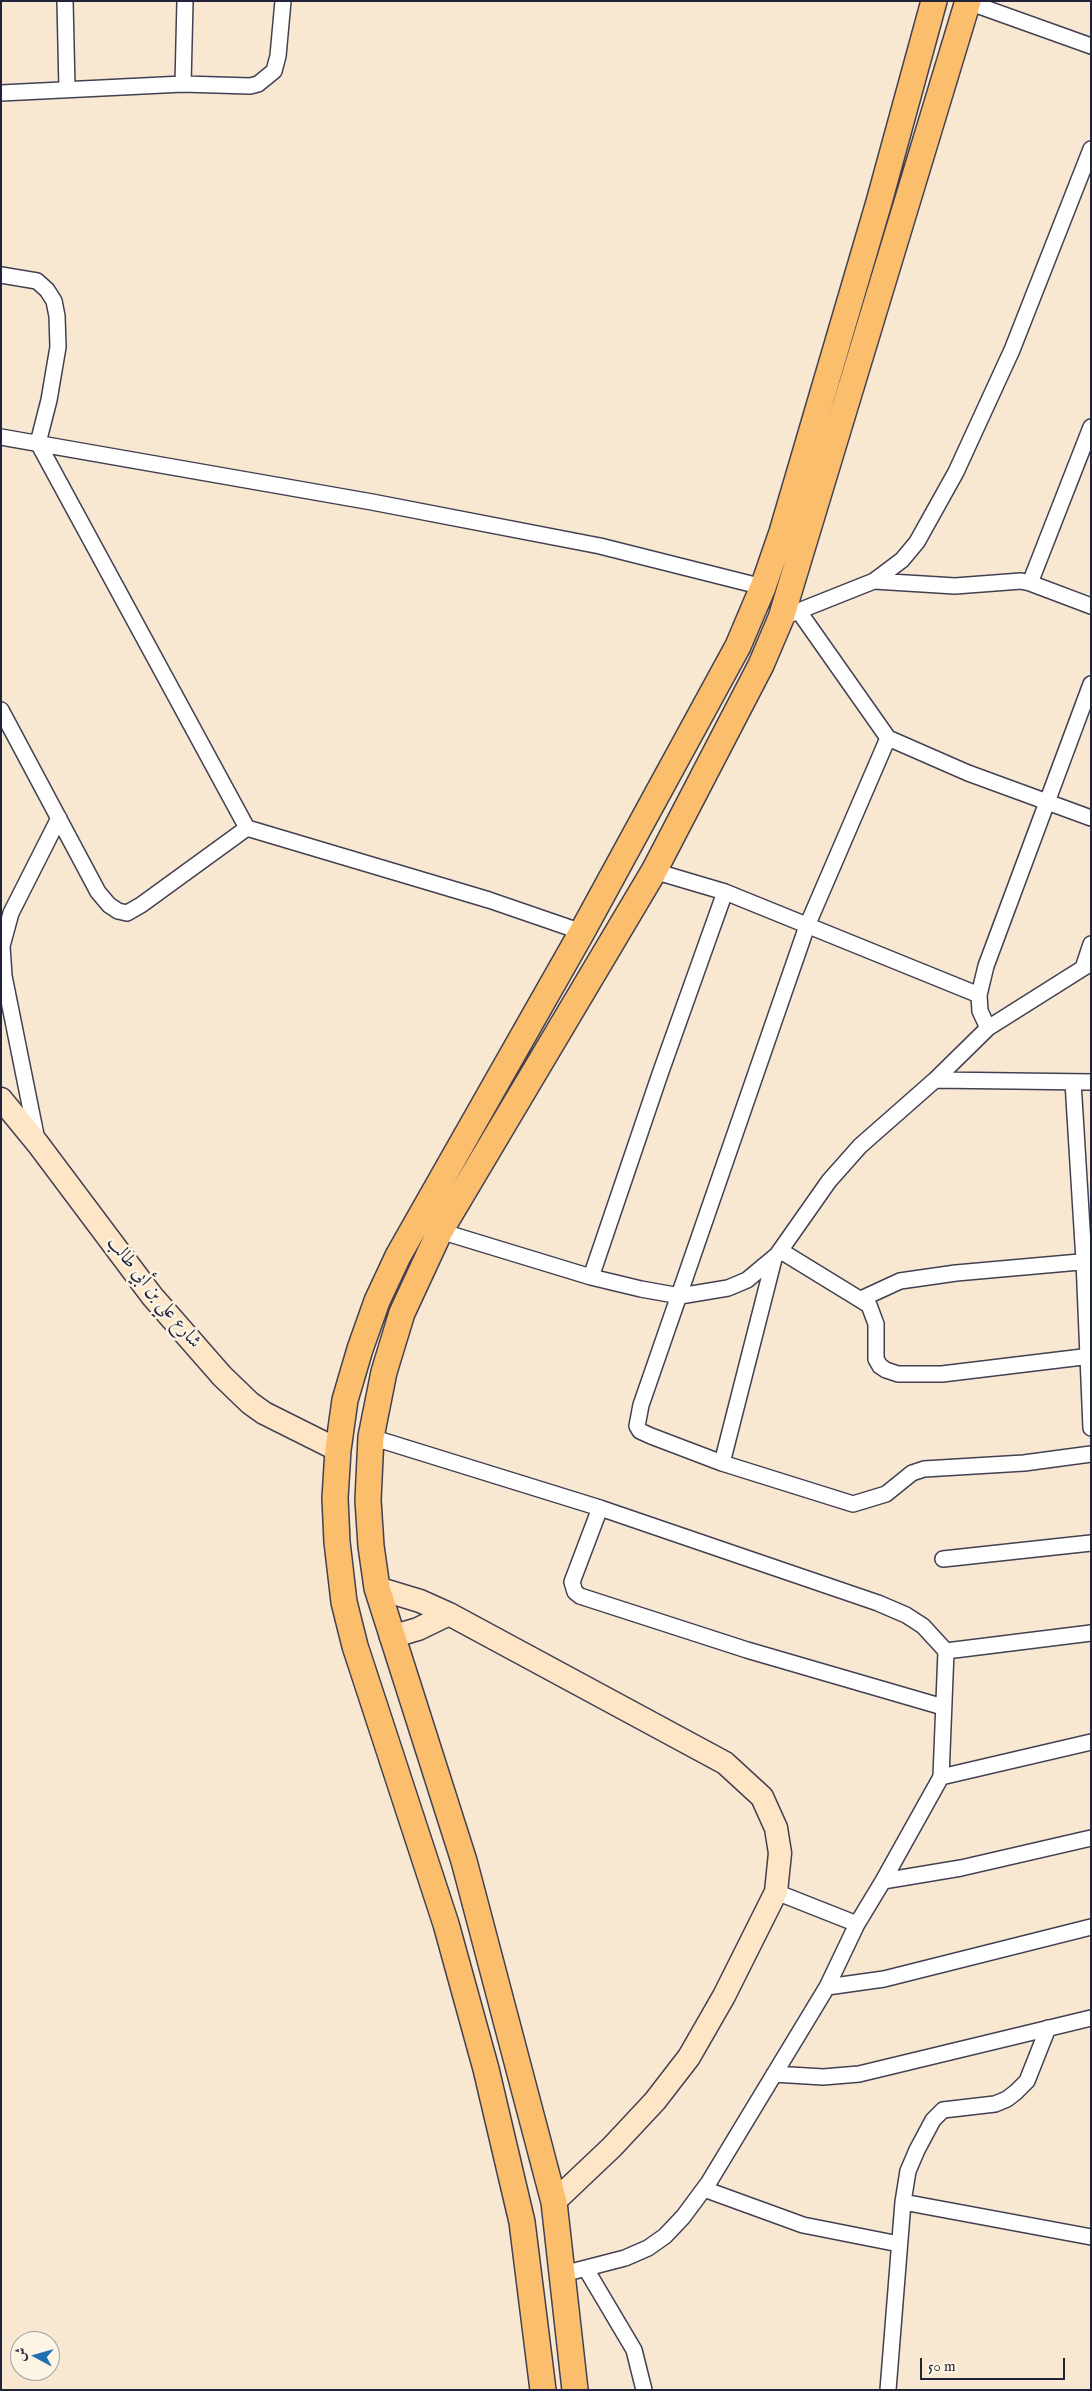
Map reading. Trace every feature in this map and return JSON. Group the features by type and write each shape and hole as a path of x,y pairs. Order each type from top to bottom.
{"main road":[{"path":"543,2390 522,2222 486,2069 446,1924 355,1646 344,1602 337,1542 335,1498 338,1450 345,1400 376,1301 398,1256 582,932 738,646 763,587 782,532 879,202 934,1"},
{"path":"575,2390 575,2272 554,2202 464,1861 391,1637 377,1588 371,1546 368,1500 371,1437 384,1372 402,1313 440,1231 654,871 761,665 791,615 968,2"},
{"path":"446,1924 477,1911"}],"street":[{"path":"65,1 67,89"},
{"path":"183,84 185,1"},
{"path":"1,93 183,84 250,86 265,80 274,71 278,56 284,1"},
{"path":"968,2 1091,46"},
{"path":"1091,149 1085,179 1012,350 956,472 917,542 902,560 874,581 791,615 888,738 968,773 1091,818"},
{"path":"1,275 37,281 47,290 54,301 58,316 58,347 49,400 38,443 247,828 480,898 582,932"},
{"path":"1030,582 1091,427"},
{"path":"1,437 372,502 600,546 763,587"},
{"path":"874,581 955,586 1006,581 1030,582 1091,606"},
{"path":"988,1028 980,1012 979,995 986,966 1091,684"},
{"path":"1,710 98,892 109,905 118,911 127,913 141,905 247,828"},
{"path":"888,738 808,926 641,1405 637,1426 640,1431 651,1436 722,1463 853,1504 886,1494 912,1473 924,1470 1024,1464 1091,1454"},
{"path":"38,1144 4,976 2,946 11,913 59,818"},
{"path":"654,871 725,892 979,995"},
{"path":"591,1277 660,1074 725,892"},
{"path":"440,1231 591,1277 680,1296 728,1288 747,1280 777,1255 829,1181 860,1146 935,1080 988,1028 1087,966 1091,944"},
{"path":"935,1080 1091,1082"},
{"path":"1072,1082 1084,1171 1088,1261 1091,1428"},
{"name":"شارع علي بن أبي طالب","path":"1,1099 38,1144 147,1290 222,1376 250,1403 264,1413 338,1450"},
{"path":"777,1255 869,1305 874,1314 876,1359 880,1366 898,1374 942,1374 1090,1356"},
{"path":"722,1463 777,1255"},
{"path":"861,1299 900,1281 956,1273 1088,1261"},
{"path":"371,1437 600,1508 878,1603 906,1615 922,1626 946,1651 941,1778 883,1882 857,1924 827,1987 704,2189 683,2217 665,2236 648,2248 575,2272 634,2350 644,2390"},
{"path":"600,1508 572,1582 575,1592 580,1596 747,1650 943,1707"},
{"path":"943,1559 1091,1542"},
{"path":"377,1588 420,1601 448,1614 725,1763 762,1797 776,1828 780,1853 776,1892 724,1996 689,2057 643,2114 554,2202"},
{"path":"391,1637 418,1629 448,1614"},
{"path":"946,1651 1091,1633"},
{"path":"941,1778 1091,1742"},
{"path":"883,1882 961,1868 1091,1838"},
{"path":"776,1892 857,1924"},
{"path":"827,1987 884,1979 1091,1928"},
{"path":"774,2074 823,2077 851,2075 1091,2018"},
{"path":"888,2390 899,2244 908,2171 924,2136 938,2113 954,2107 995,2104 1007,2100 1027,2081 1048,2028"},
{"path":"704,2189 803,2225 899,2244"},
{"path":"903,2202 1091,2237"}]}
